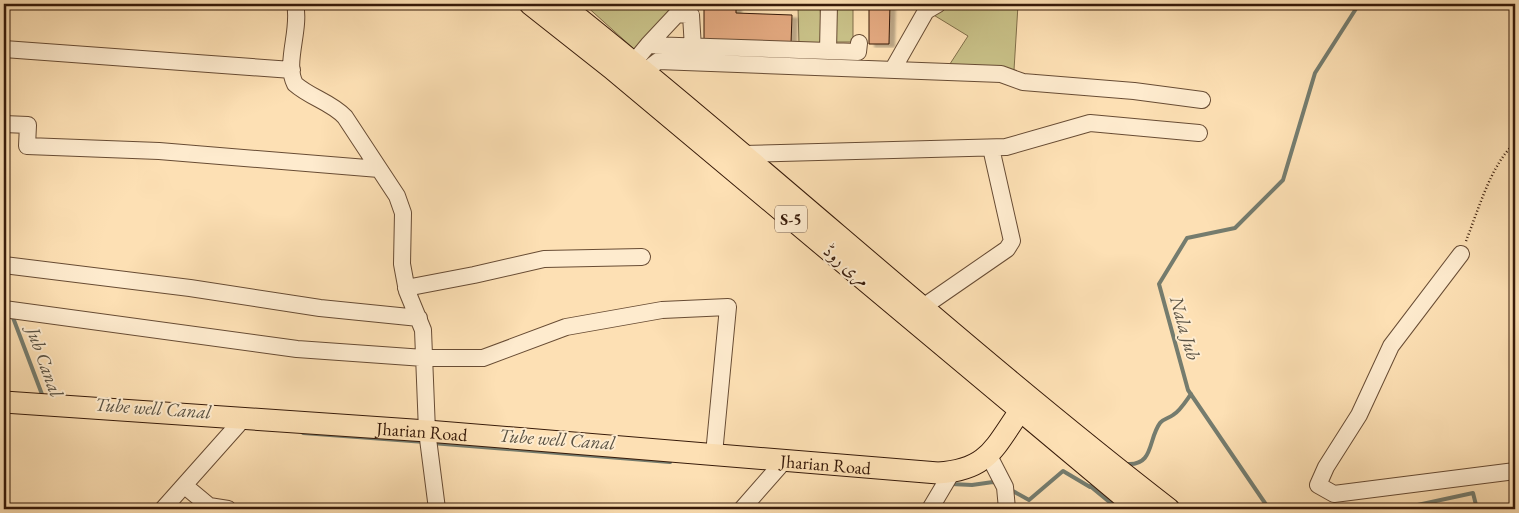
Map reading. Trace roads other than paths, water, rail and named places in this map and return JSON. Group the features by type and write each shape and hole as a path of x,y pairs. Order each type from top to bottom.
{"main road":[{"name":"مری روڈ","path":"530,4 556,8 639,67 742,154 1020,411 1055,428"},
{"name":"مری روڈ","path":"556,8 869,273 923,307 1130,499 1169,509"},
{"name":"Jharian Road","path":"4,402 427,431 938,473 952,472 978,464 989,456 1020,411"}],"street":[{"path":"295,4 298,23 292,70 293,79 302,90 338,109 345,117 397,196 403,213 402,264 406,288 422,330 427,431 437,509"},
{"path":"828,52 829,4"},
{"path":"893,69 926,11 938,4"},
{"path":"639,67 648,46 676,14 691,15 692,48"},
{"path":"648,46 858,52 859,43"},
{"path":"4,49 292,70"},
{"path":"639,67 658,62 1001,74 1023,82 1134,91 1202,100"},
{"path":"742,154 1006,147 1090,123 1199,133"},
{"path":"4,124 28,125 27,146 159,151 379,169"},
{"path":"923,307 1008,248 1012,242 991,148"},
{"path":"1461,254 1391,346 1359,415 1326,467 1318,485 1334,494 1515,470"},
{"path":"406,288 544,259 642,257"},
{"path":"4,265 190,288 320,308 419,318"},
{"path":"4,309 298,348 424,358 483,358 566,327 662,310 728,307 714,454"},
{"path":"163,509 244,418"},
{"path":"989,456 1005,487 1007,509"},
{"path":"742,509 785,460"},
{"path":"930,509 952,472"},
{"path":"185,486 209,506 228,509"}],"waterway":[{"name":"Nala Jub","path":"1269,509 1188,390 1159,284 1187,238 1235,228 1283,180 1315,73 1359,4"},
{"name":"Jub Canal","path":"4,292 9,306"},
{"name":"Jub Canal","path":"12,315 43,397"},
{"path":"1127,464 1142,461 1149,450 1160,423 1178,411 1191,394"},
{"name":"Tube well Canal","path":"303,433 425,442"},
{"name":"Tube well Canal","path":"432,443 670,462"},
{"name":"Tube well Canal","path":"1011,490 1029,500 1063,471 1090,487"},
{"name":"Tube well Canal","path":"951,484 972,485 993,482 998,484"},
{"path":"1090,486 1118,509"},
{"name":"Nala Jub","path":"1399,509 1473,493 1477,509"}]}
